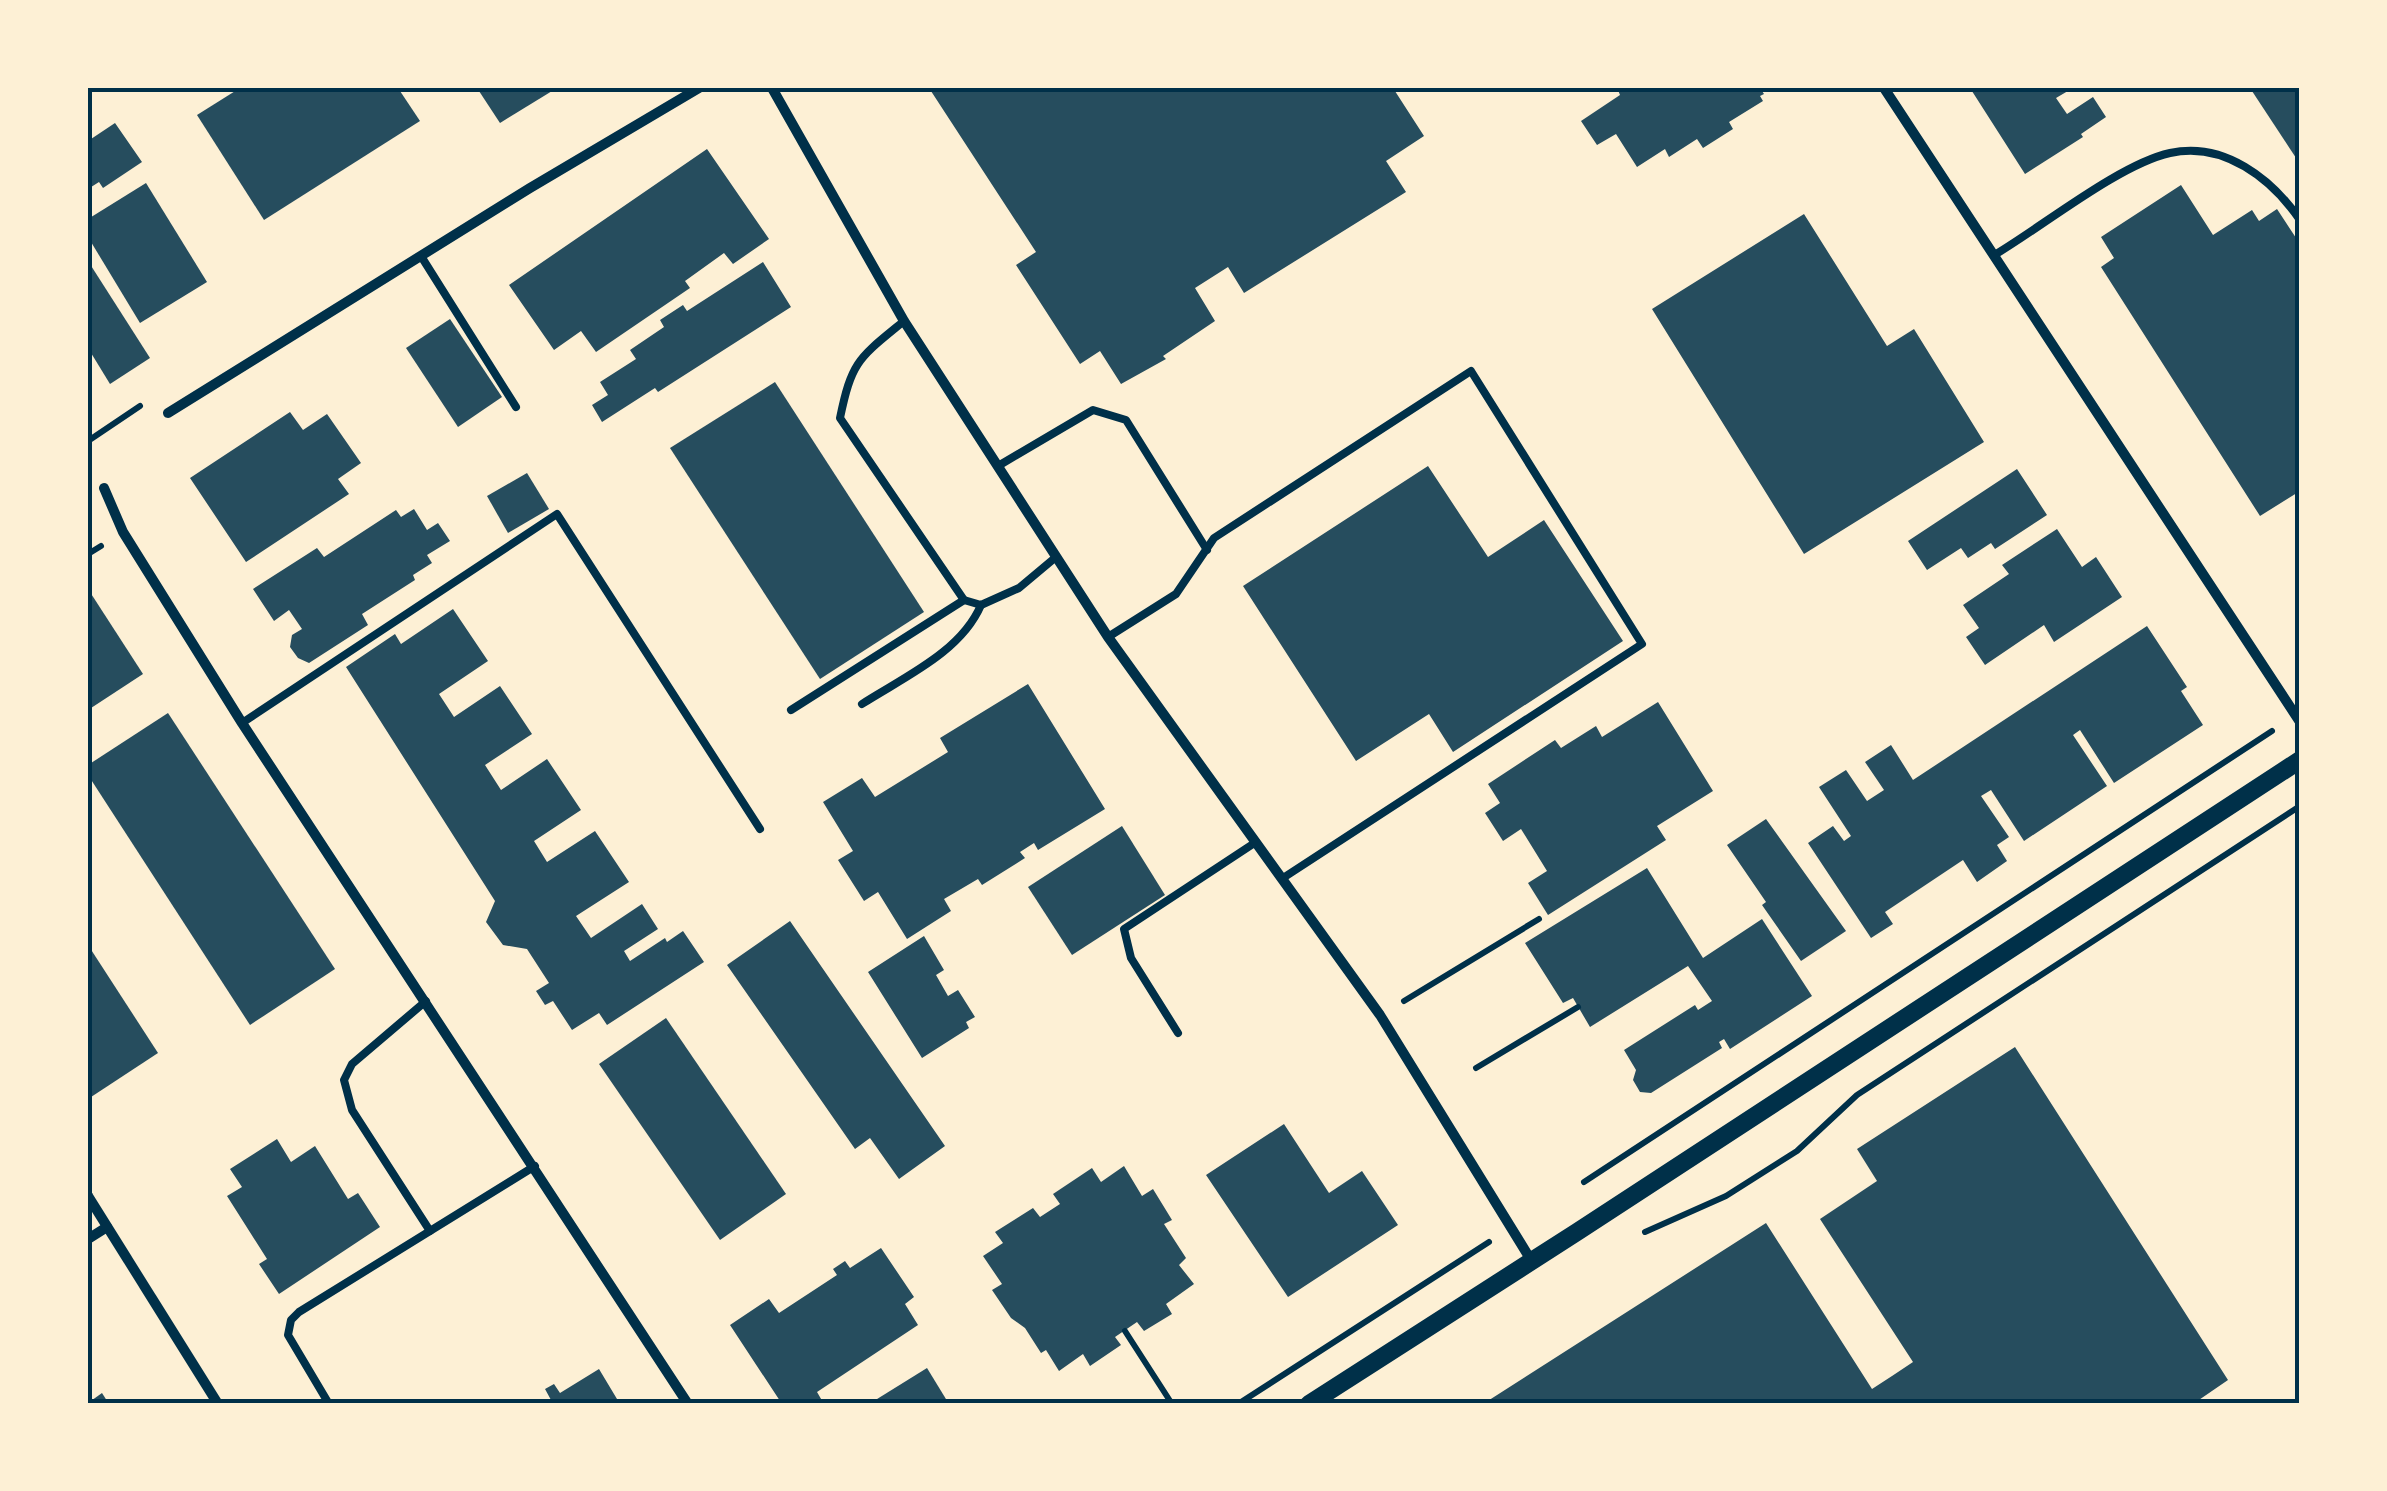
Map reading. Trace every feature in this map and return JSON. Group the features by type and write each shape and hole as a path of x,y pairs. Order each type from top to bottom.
{"street":[{"path":"168,413 699,88"},
{"path":"772,88 904,320 1056,557 1108,637 1380,1015 1531,1260"},
{"path":"1884,88 2298,719"},
{"path":"104,488 124,532 242,723 688,1404"},
{"path":"1309,1404 2300,760"},
{"path":"88,1196 218,1404"},
{"path":"88,1239 107,1226"}],"lane":[{"path":"1996,254 2140,162 2174,152 2218,154 2256,172 2283,195 2300,220"},
{"path":"420,256 516,407"},
{"path":"904,320 864,354 849,376 840,418 964,600 981,605 1019,588 1056,557"},
{"path":"1108,637 1176,594 1214,538 1471,371 1642,644 1282,878"},
{"path":"998,466 1093,410 1126,420 1207,550"},
{"path":"242,723 557,514 760,830"},
{"path":"791,710 964,600"},
{"path":"862,704 956,642 973,624 981,605"},
{"path":"1178,1033 1131,958 1124,929 1256,842"},
{"path":"426,1002 352,1064 344,1080 352,1110 430,1231"},
{"path":"329,1404 288,1336 291,1320 534,1166"}],"path":[{"path":"88,441 139,406 168,413"},
{"path":"1572,1190 2298,719"},
{"path":"1630,1242 1726,1196 1797,1151 1857,1095 2300,806"},
{"path":"1427,988 1539,919"},
{"path":"1476,1068 1578,1007"},
{"path":"1238,1404 1469,1254"},
{"path":"1125,1331 1172,1404"}],"building":[{"path":"240,88 398,88 420,121 264,220 197,115"},
{"path":"477,88 557,88 500,123"},
{"path":"929,88 1393,88 1424,136 1386,161 1406,192 1244,293 1228,267 1195,288 1215,321 1163,356 1166,359 1121,384 1100,351 1080,364 1016,265 1036,252"},
{"path":"1760,88 1764,94 1760,96 1763,101 1729,122 1733,129 1703,148 1697,139 1669,157 1665,149 1637,167 1616,134 1597,145 1581,121 1620,95 1618,90"},
{"path":"1970,88 2073,88 2056,98 2067,114 2093,97 2106,117 2081,134 2083,137 2025,174"},
{"path":"2250,88 2300,88 2300,164"},
{"path":"115,123 142,162 103,188 99,182 88,189 88,141"},
{"path":"707,149 769,239 733,264 724,253 685,281 690,288 596,352 581,331 554,350 509,285"},
{"path":"146,183 207,282 140,323 88,237 88,219"},
{"path":"2181,185 2213,235 2252,210 2259,221 2277,209 2300,244 2300,491 2260,516 2101,267 2114,258 2101,237"},
{"path":"1804,214 1887,346 1914,329 1984,442 1804,554 1652,309"},
{"path":"88,261 150,358 110,384 88,348"},
{"path":"763,262 791,307 658,392 655,388 602,422 592,405 608,395 600,382 636,359 630,350 664,327 660,320 683,305 687,311"},
{"path":"450,319 502,397 458,427 406,348"},
{"path":"775,382 924,612 820,679 670,448"},
{"path":"290,412 303,430 327,414 361,463 338,479 349,494 246,562 190,478"},
{"path":"1428,466 1488,557 1544,520 1623,641 1453,752 1429,714 1356,761 1243,586"},
{"path":"2017,469 2047,515 1995,549 1991,543 1968,558 1961,548 1927,570 1908,541"},
{"path":"527,473 549,509 508,533 487,496"},
{"path":"414,509 427,530 438,523 450,541 427,555 432,563 413,575 415,580 362,614 368,625 309,663 298,658 290,647 292,635 302,629 289,610 274,621 253,589 317,548 324,557 396,510 401,517"},
{"path":"2057,529 2082,567 2096,557 2122,597 2054,642 2044,625 1985,665 1966,637 1979,628 1963,605 2009,574 2002,565"},
{"path":"88,589 143,674 88,710"},
{"path":"453,609 488,661 439,694 454,717 500,686 532,734 485,765 501,790 547,759 581,810 534,841 547,862 595,831 629,882 576,916 591,938 642,904 658,929 624,951 630,961 683,931 704,962 607,1025 599,1013 572,1030 553,1001 545,1005 536,991 549,983 527,949 503,945 486,922 495,901 346,667 395,634 401,644"},
{"path":"2147,626 2187,687 2181,691 2203,725 2114,783 2080,730 2073,735 2107,786 2024,841 1991,790 1981,796 2009,837 1997,845 2007,861 1977,882 1963,860 1885,912 1893,924 1871,938 1808,843 1833,826 1844,841 1851,836 1819,787 1846,770 1867,801 1884,790 1865,762 1891,745 1913,780"},
{"path":"1028,684 1105,809 1038,850 1034,843 1020,852 1025,858 982,885 978,879 944,899 951,911 907,939 878,892 864,901 838,860 853,851 823,802 862,778 875,797 948,752 940,738"},
{"path":"1658,702 1713,791 1657,826 1666,840 1548,915 1528,883 1547,871 1521,829 1503,841 1485,813 1500,803 1488,784 1555,740 1561,748 1596,726 1602,737"},
{"path":"168,713 335,969 250,1025 88,775 88,765"},
{"path":"1766,819 1846,931 1801,961 1727,845"},
{"path":"1122,826 1165,895 1072,955 1028,887"},
{"path":"1647,868 1703,958 1762,919 1812,996 1730,1049 1724,1039 1719,1042 1722,1048 1651,1093 1640,1092 1633,1080 1636,1070 1624,1050 1695,1005 1698,1010 1712,1001 1688,966 1590,1027 1573,998 1563,1003 1525,943"},
{"path":"790,921 945,1146 899,1179 870,1138 855,1149 727,965"},
{"path":"924,936 944,970 936,975 948,996 958,990 975,1017 966,1022 969,1028 922,1058 868,972"},
{"path":"88,945 158,1053 88,1099"},
{"path":"666,1018 786,1194 720,1240 599,1064"},
{"path":"2015,1047 2228,1380 2193,1404 1483,1404 1766,1223 1872,1389 1913,1362 1820,1219 1877,1181 1857,1149"},
{"path":"1284,1124 1329,1193 1362,1171 1398,1225 1288,1297 1206,1175"},
{"path":"277,1139 291,1162 315,1146 348,1199 358,1193 380,1227 279,1294 259,1264 267,1259 227,1196 242,1187 230,1169"},
{"path":"1124,1166 1142,1196 1153,1189 1172,1220 1164,1224 1186,1258 1179,1265 1194,1284 1166,1304 1172,1314 1144,1331 1137,1322 1115,1337 1121,1345 1090,1366 1083,1354 1059,1371 1046,1350 1041,1353 992,1290 1002,1284 983,1256 1003,1243 995,1232 1033,1208 1040,1217 1060,1204 1053,1194 1092,1168 1101,1182"},
{"path":"881,1248 914,1297 905,1304 918,1325 817,1392 824,1404 782,1404 730,1325 769,1299 779,1313 837,1275 833,1269 845,1261 850,1268"},
{"path":"927,1368 949,1404 869,1404"},
{"path":"599,1369 620,1404 545,1404 551,1400 545,1389 554,1384 560,1393"},
{"path":"102,1393 109,1404 88,1404 88,1403"}]}
